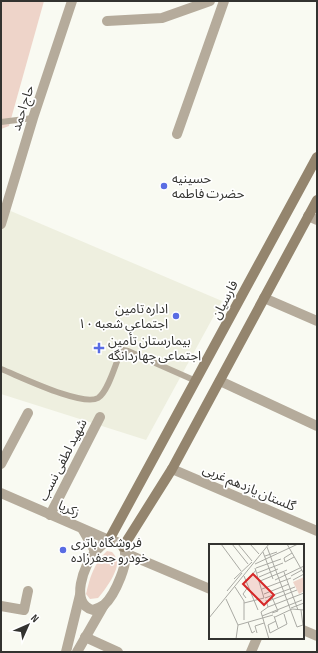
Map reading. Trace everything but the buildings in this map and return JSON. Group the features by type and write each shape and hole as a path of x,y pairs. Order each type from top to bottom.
{"street":[{"name":"حاج احمد","path":"1,224 33,118 72,1"},
{"path":"107,21 162,18 210,1"},
{"path":"177,134 224,1"},
{"name":"فارسیان","path":"109,540 317,157"},
{"path":"77,652 120,579 124,567 124,550 172,469 264,298 313,218 317,200"},
{"path":"264,298 317,321"},
{"path":"220,381 317,426"},
{"path":"1,464 28,414"},
{"name":"شهید لطفی نسب","path":"50,515 100,417"},
{"name":"گلستان یازدهم غربی","path":"172,469 317,531"},
{"name":"زکریا","path":"1,493 83,530 109,540 116,541 124,550 209,589"},
{"name":"زکریا","path":"83,530 95,551"},
{"path":"66,652 88,562 95,551 109,540"},
{"path":"1,606 24,610 28,591"},
{"path":"80,595 82,604 86,609 93,610 104,605"},
{"path":"304,630 317,636"},
{"path":"85,637 118,652"},
{"path":"251,652 257,639"}],"lane":[{"path":"1,122 33,118"},
{"path":"1,368 76,398 90,400 97,398 104,392 123,350 196,381"}],"shaded area":[{"path":"1,1 44,1 9,126 1,129"},
{"name":"بیمارستان تأمین اجتماعی چهاردانگه","path":"6,209 222,301 146,440 1,394 1,224"},
{"path":"107,551 112,552 117,560 114,575 98,598 90,599 86,594 91,576 99,560"}],"place":[{"name":"حسینیه حضرت فاطمه","path":"164,186"},
{"name":"اداره تامین اجتماعی شعبه ۱۰","path":"176,316"},
{"name":"بیمارستان تأمین اجتماعی چهاردانگه","path":"99,348"},
{"name":"فروشگاه باتری خودرو جعفرزاده","path":"63,550"}]}
